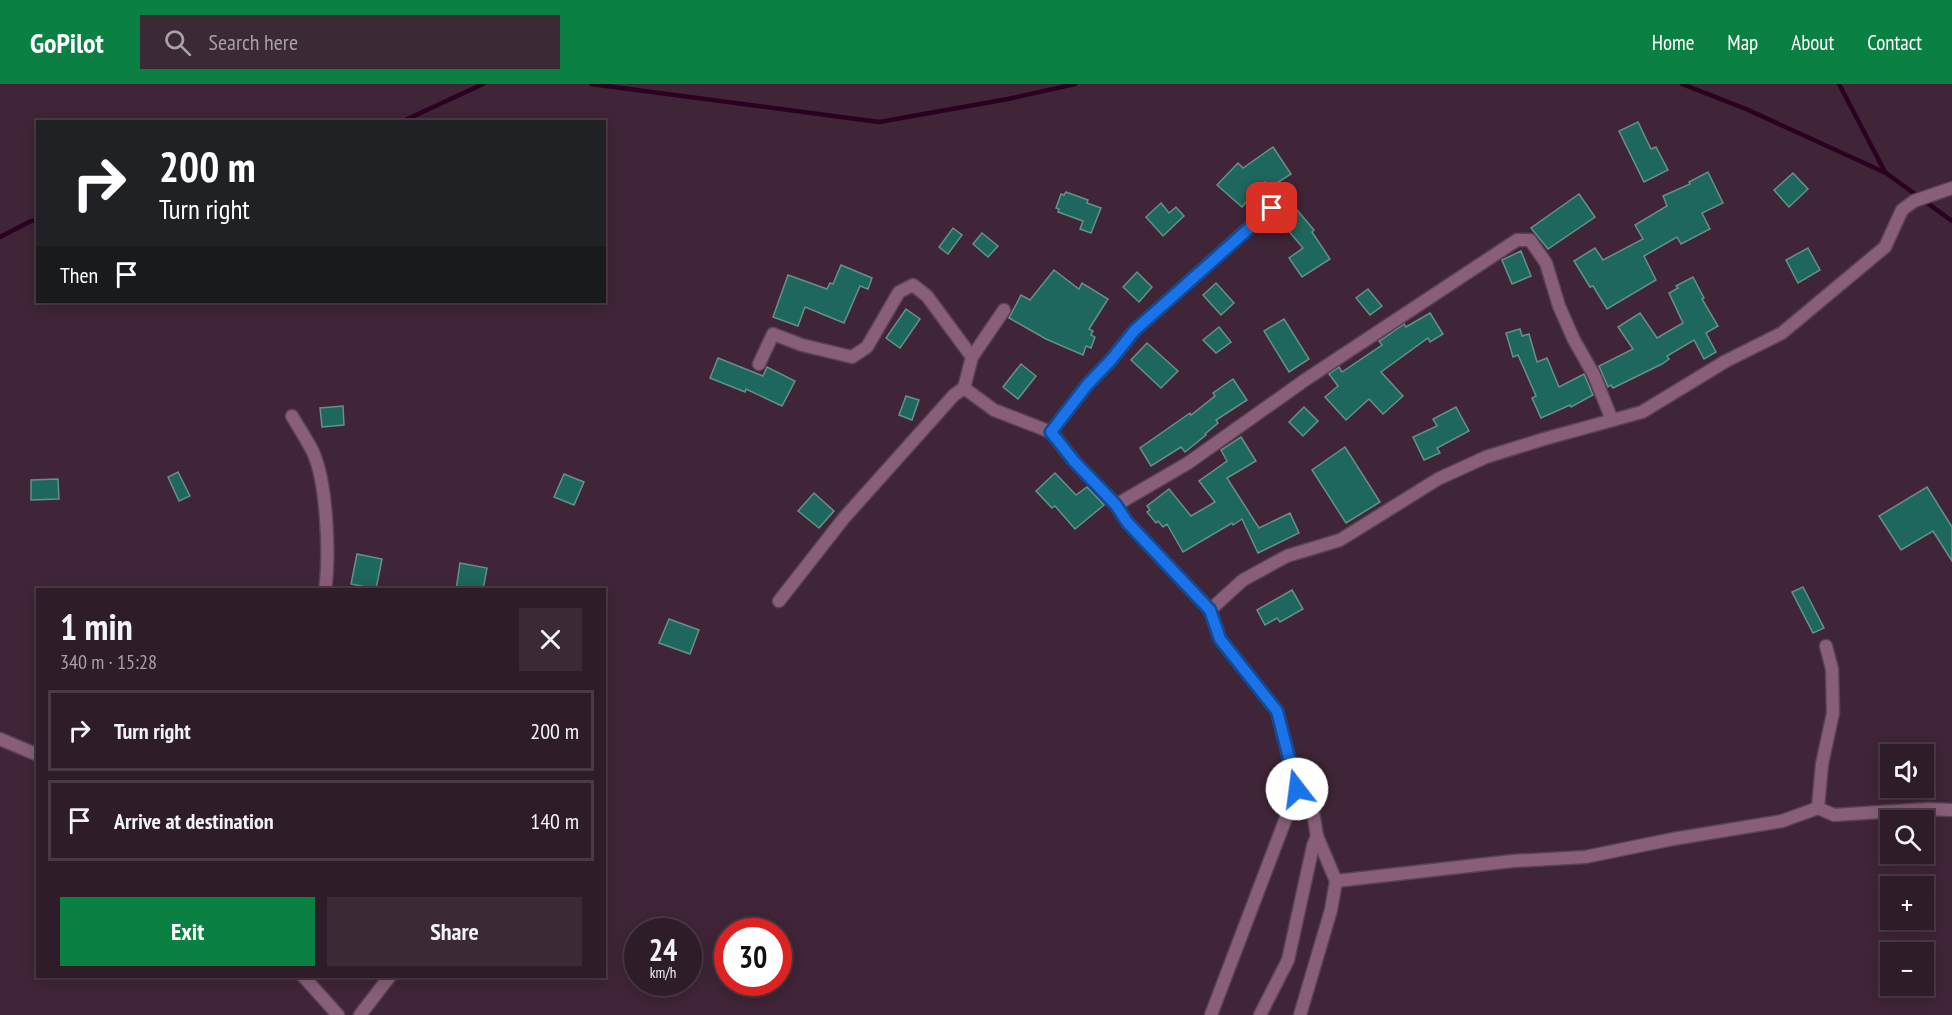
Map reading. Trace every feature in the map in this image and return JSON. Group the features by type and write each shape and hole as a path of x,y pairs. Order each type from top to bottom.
{"street":[{"path":"1210,610 1243,580 1287,556 1340,540 1438,479 1486,457 1642,412 1726,361 1782,333 1885,247 1902,210 1914,201 1952,188"},
{"path":"1051,432 1087,385 1135,330 1289,192"},
{"path":"1116,505 1188,463 1315,374 1517,240 1530,240 1544,256 1559,306 1574,340 1594,375 1612,420"},
{"path":"759,364 773,334 802,345 852,357 867,347 899,292 912,285 927,296 972,357"},
{"path":"779,601 844,518 954,395 964,388 972,357 1004,310"},
{"path":"964,388 994,410 1051,432 1074,461 1116,505 1127,522 1210,610 1220,639 1277,711 1297,789 1313,812 1317,836 1336,881 1331,910 1300,1015"},
{"path":"292,416 314,454 321,484 328,544 325,588"},
{"path":"1818,808 1822,764 1833,713 1832,669 1827,646"},
{"path":"0,739 36,755"},
{"path":"1211,1015 1297,789"},
{"path":"1336,881 1513,861 1585,857 1673,839 1782,821 1818,808 1834,815 1928,809 1952,810"},
{"path":"1260,1015 1288,960 1317,836"},
{"path":"305,978 338,1015"},
{"path":"360,1015 388,978"}],"building":[{"path":"1638,122 1651,149 1656,147 1668,170 1644,182 1619,131"},
{"path":"1273,147 1291,174 1269,188 1265,182 1242,207 1217,185 1238,163 1243,168"},
{"path":"1708,172 1723,203 1702,213 1710,229 1681,244 1677,237 1644,256 1656,280 1607,309 1574,261 1595,248 1603,260 1643,239 1635,225 1667,206 1663,196 1690,184 1689,182"},
{"path":"1793,173 1808,189 1789,207 1774,190"},
{"path":"1066,192 1088,200 1087,203 1101,208 1091,233 1080,229 1083,221 1058,212 1059,209 1056,208 1061,194 1064,195"},
{"path":"1579,194 1595,217 1548,249 1531,228"},
{"path":"1161,203 1169,213 1176,207 1184,216 1163,236 1146,217"},
{"path":"1297,210 1314,230 1312,232 1330,259 1302,277 1289,258 1303,248 1282,223"},
{"path":"953,228 962,235 948,254 939,247"},
{"path":"982,233 998,246 988,257 973,244"},
{"path":"1808,248 1820,270 1798,283 1786,260"},
{"path":"1521,251 1531,276 1512,284 1502,260"},
{"path":"841,265 872,278 868,289 860,286 844,323 805,307 798,326 773,317 788,275 827,289 830,283 833,284"},
{"path":"1054,270 1079,289 1082,283 1108,299 1089,329 1093,331 1091,335 1095,337 1091,348 1086,346 1083,355 1046,339 1009,318 1021,295 1030,300"},
{"path":"1137,272 1152,287 1139,302 1123,287"},
{"path":"1693,277 1704,298 1702,299 1718,326 1706,333 1716,352 1704,359 1694,340 1667,356 1669,359 1662,364 1613,388 1611,385 1608,387 1599,366 1633,349 1618,327 1640,313 1657,338 1683,323 1669,293 1678,288 1676,286"},
{"path":"1216,283 1234,303 1221,315 1203,295"},
{"path":"1368,289 1382,306 1370,315 1356,298"},
{"path":"906,309 920,319 900,348 886,338"},
{"path":"1430,313 1443,334 1430,342 1428,338 1381,372 1403,396 1383,414 1369,399 1346,420 1325,397 1338,386 1329,374 1339,367 1342,372 1382,345 1379,341 1404,324 1406,327"},
{"path":"1284,319 1309,359 1289,372 1264,331"},
{"path":"1219,327 1231,342 1216,353 1203,340"},
{"path":"1520,329 1522,336 1529,334 1537,362 1547,358 1559,387 1584,374 1593,395 1571,407 1570,405 1541,418 1532,398 1536,396 1518,355 1513,357 1506,333"},
{"path":"1147,343 1178,371 1161,388 1131,360"},
{"path":"718,358 763,376 767,367 795,381 782,406 746,389 745,392 710,378"},
{"path":"1021,364 1036,376 1018,399 1003,387"},
{"path":"1233,379 1247,400 1216,420 1218,423 1185,452 1181,447 1151,466 1140,448 1190,413 1191,415 1215,396 1213,393"},
{"path":"906,396 919,400 912,420 899,415"},
{"path":"343,406 344,425 322,427 320,408"},
{"path":"1304,407 1318,421 1303,436 1289,422"},
{"path":"1456,407 1469,431 1437,448 1440,453 1424,460 1413,437 1437,426 1433,419"},
{"path":"1241,437 1256,461 1227,478 1259,528 1290,513 1299,533 1258,553 1242,519 1183,552 1167,524 1163,527 1158,521 1156,523 1147,512 1150,510 1147,506 1169,489 1191,516 1215,502 1199,481 1227,461 1221,450"},
{"path":"1345,447 1380,502 1346,523 1312,470"},
{"path":"178,472 190,496 179,501 168,477"},
{"path":"1055,473 1076,495 1087,487 1104,505 1075,529 1055,506 1052,508 1036,491"},
{"path":"564,474 584,482 574,505 554,497"},
{"path":"58,479 59,499 31,500 31,480"},
{"path":"1927,487 1952,527 1952,561 1933,531 1901,550 1879,516"},
{"path":"814,493 834,511 819,528 798,511"},
{"path":"357,554 382,559 376,588 351,584"},
{"path":"460,563 487,568 483,588 456,588"},
{"path":"1803,587 1824,628 1813,633 1792,592"},
{"path":"1292,590 1303,609 1280,622 1277,618 1265,625 1257,610"},
{"path":"669,619 699,630 690,654 659,643"}],"waterway":[{"path":"405,120 483,84"},
{"path":"591,84 879,122 1008,99 1075,84"},
{"path":"1682,84 1746,109 1886,173 1952,221"},
{"path":"1839,84 1885,172"},
{"path":"0,237 36,220"}],"route":[{"path":"1272,208 1135,330 1087,385 1051,432 1074,461 1116,505 1127,522 1210,610 1220,639 1277,711 1297,789"}]}
